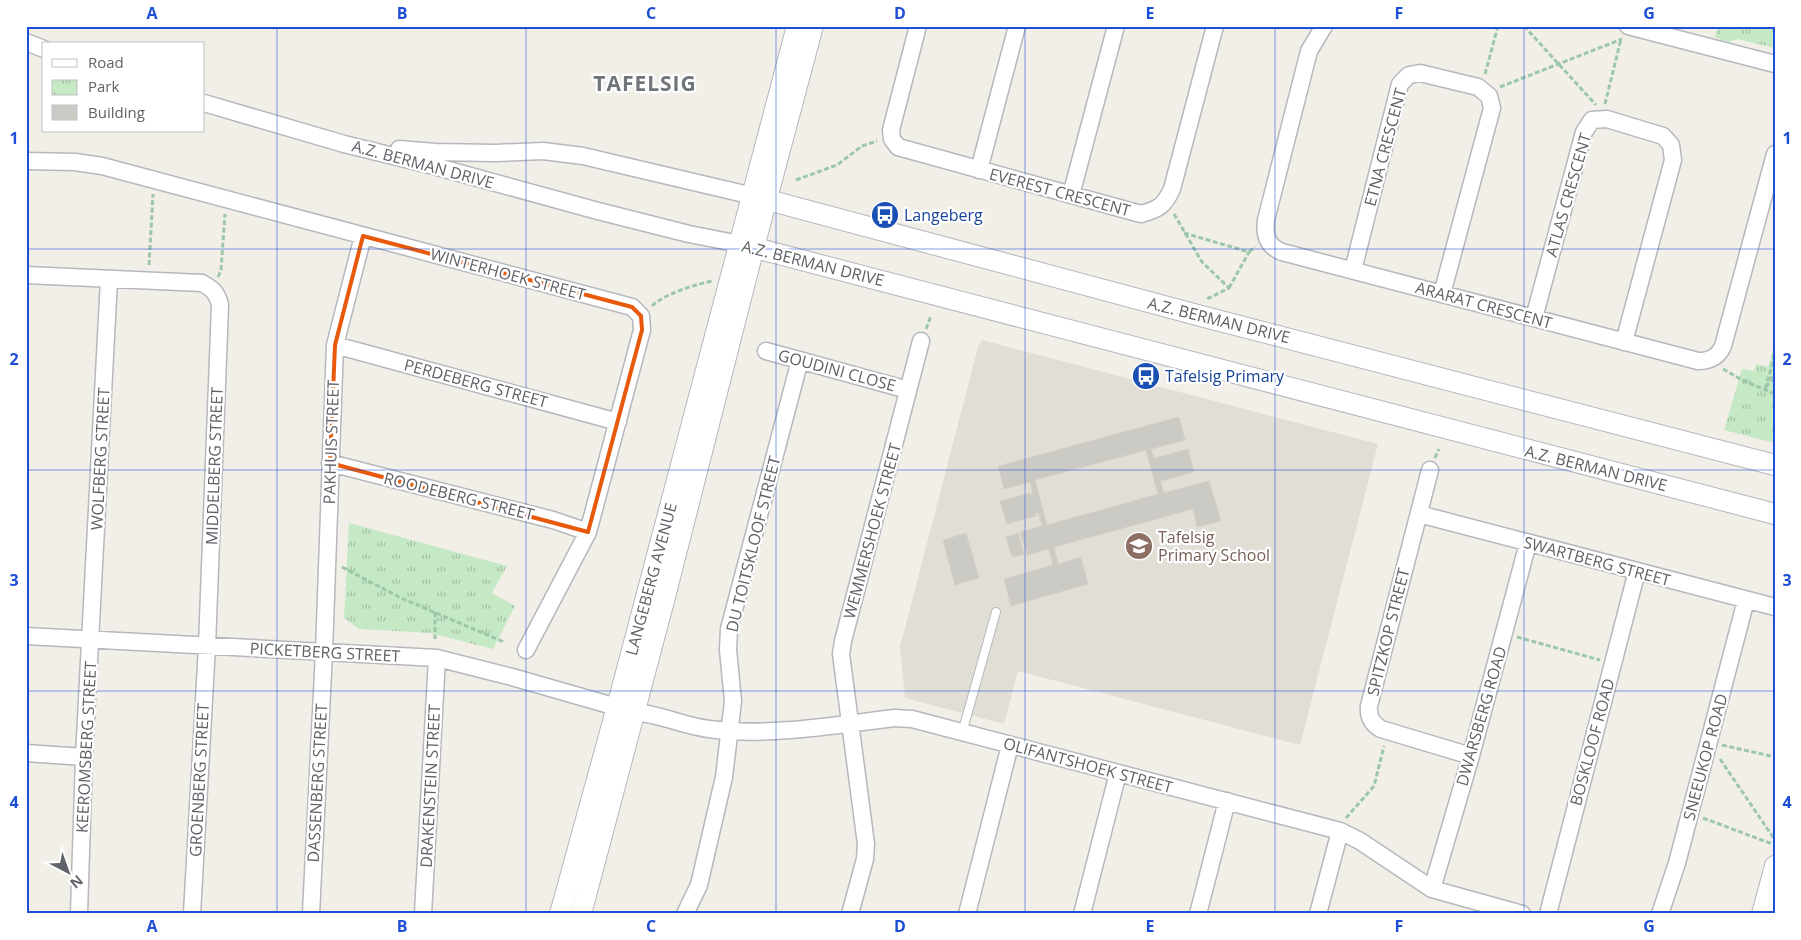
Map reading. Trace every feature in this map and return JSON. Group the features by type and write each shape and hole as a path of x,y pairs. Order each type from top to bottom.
{"street":[{"path":"760,198 797,26"},
{"path":"760,198 813,26"},
{"name":"EVEREST CRESCENT","path":"918,26 891,130 892,139 898,147 1141,214 1157,210 1166,200 1172,189 1214,26"},
{"path":"979,170 1018,26"},
{"path":"1070,195 1116,26"},
{"path":"1266,238 1266,220 1309,51 1324,26"},
{"path":"1624,32 1775,64"},
{"path":"26,42 42,48"},
{"name":"ETNA CRESCENT","path":"1353,270 1400,84 1414,73 1420,73 1484,92"},
{"path":"1442,294 1492,108 1484,92"},
{"path":"205,103 344,144"},
{"name":"ATLAS CRESCENT","path":"1534,318 1584,132 1594,113 1607,119 1663,136 1672,145 1674,160 1624,342"},
{"name":"A.Z. BERMAN DRIVE","path":"344,144 435,152 543,151 583,156 760,198 1775,465"},
{"name":"A.Z. BERMAN DRIVE","path":"344,144 434,166 598,211 689,234 747,246 1155,354 1775,514"},
{"path":"1707,361 1720,353 1723,346 1775,154"},
{"name":"WINTERHOEK STREET","path":"26,161 75,162 102,166 632,307 641,316 642,330 588,532 526,650"},
{"name":"LANGEBERG AVENUE","path":"581,914 626,709 760,198"},
{"name":"PAKHUIS STREET","path":"324,652 335,345 363,236"},
{"name":"ARARAT CRESCENT","path":"1266,238 1270,245 1282,252 1698,361 1707,361"},
{"path":"26,275 202,283 213,288"},
{"name":"WOLFBERG STREET","path":"91,640 109,279"},
{"name":"MIDDELBERG STREET","path":"207,646 220,305 218,296 213,288"},
{"name":"WEMMERSHOEK STREET","path":"850,914 866,844 841,654 922,341"},
{"name":"PERDEBERG STREET","path":"335,345 618,422"},
{"name":"GOUDINI CLOSE","path":"766,351 908,390"},
{"name":"DU TOITSKLOOF STREET","path":"685,914 699,885 724,777 734,701 728,650 729,629 800,360"},
{"name":"ROODEBERG STREET","path":"330,463 553,520 588,532"},
{"name":"SPITZKOP STREET","path":"1377,727 1369,715 1369,706 1430,470"},
{"name":"SWARTBERG STREET","path":"1418,514 1775,607"},
{"name":"DWARSBERG ROAD","path":"1432,889 1471,756 1528,543"},
{"name":"BOSKLOOF ROAD","path":"1548,914 1637,571"},
{"name":"SNEEUKOP ROAD","path":"1660,914 1677,864 1746,600"},
{"name":"PICKETBERG STREET","path":"26,636 437,658 512,676 626,709"},
{"name":"KEEROMSBERG STREET","path":"79,914 84,757 91,640"},
{"name":"GROENBERG STREET","path":"192,914 207,646"},
{"name":"DASSENBERG STREET","path":"311,914 324,652"},
{"name":"DRAKENSTEIN STREET","path":"423,914 437,658"},
{"name":"LANGEBERG AVENUE","path":"560,914 626,709"},
{"name":"OLIFANTSHOEK STREET","path":"626,709 708,729 760,732 894,718 912,719 1227,801 1341,826 1360,841 1432,889 1522,914"},
{"path":"1377,727 1471,756"},
{"path":"967,914 1010,746"},
{"path":"26,753 84,757"},
{"path":"1082,914 1118,773"},
{"path":"1198,914 1227,801"},
{"path":"1318,914 1341,826"},
{"path":"1762,914 1775,866"}],"lane":[{"path":"962,733 996,612"}],"path":[{"path":"1498,26 1484,78 1484,92 1558,64 1624,32"},
{"path":"1524,26 1558,64 1594,113 1605,104 1624,32"},
{"path":"796,180 837,165 862,146 883,139"},
{"path":"149,281 153,181"},
{"path":"213,288 221,270 224,217 229,201"},
{"path":"1174,214 1183,233 1202,262 1229,288"},
{"path":"1183,233 1249,252"},
{"path":"1207,299 1229,288 1249,252 1266,238"},
{"path":"648,310 655,303 681,291 715,281"},
{"path":"1765,390 1775,355"},
{"path":"1707,361 1742,380 1775,394"},
{"path":"1765,390 1775,373"},
{"path":"341,567 401,598 504,642"},
{"path":"435,612 435,639"},
{"path":"1504,634 1613,663"},
{"path":"1341,826 1374,786 1384,744 1377,727"},
{"path":"1708,742 1775,757"},
{"path":"1708,742 1775,840"},
{"path":"1690,814 1775,845"}],"highlighted area":[{"path":"363,236 632,307 641,316 642,330 588,532 330,463 335,345"}],"shaded area":[{"name":"Tafelsig Primary School","path":"982,340 1378,444 1300,745 1018,671 1004,724 905,698 900,647 978,347"}],"green space":[{"path":"1718,26 1775,26 1775,48 1737,39 1728,42 1715,37"},
{"path":"1775,343 1775,443 1724,430 1742,369 1754,371 1756,364 1768,367"},
{"path":"349,523 507,566 492,593 515,606 493,649 430,633 359,629 344,618"}],"building":[{"path":"1179,417 1185,440 1151,449 1155,461 1155,458 1188,449 1194,472 1161,481 1160,479 1164,493 1209,481 1221,521 1197,527 1193,509 1054,547 1058,564 1081,557 1088,584 1011,606 1004,579 1053,565 1049,549 1027,555 1020,532 1042,526 1038,513 1035,513 1036,516 1007,524 1000,501 1030,493 1033,494 1030,482 1004,489 998,466","holes":["1146,450 1158,494 1047,525 1035,480"]},
{"path":"966,533 979,578 955,585 943,540"},
{"path":"1018,533 1024,554 1012,557 1006,537"}],"place":[{"name":"Langeberg","path":"885,215"},
{"name":"Tafelsig Primary","path":"1146,376"},
{"name":"Tafelsig Primary School","path":"1139,546"}],"district":[{"name":"TAFELSIG","path":"645,84"}]}
